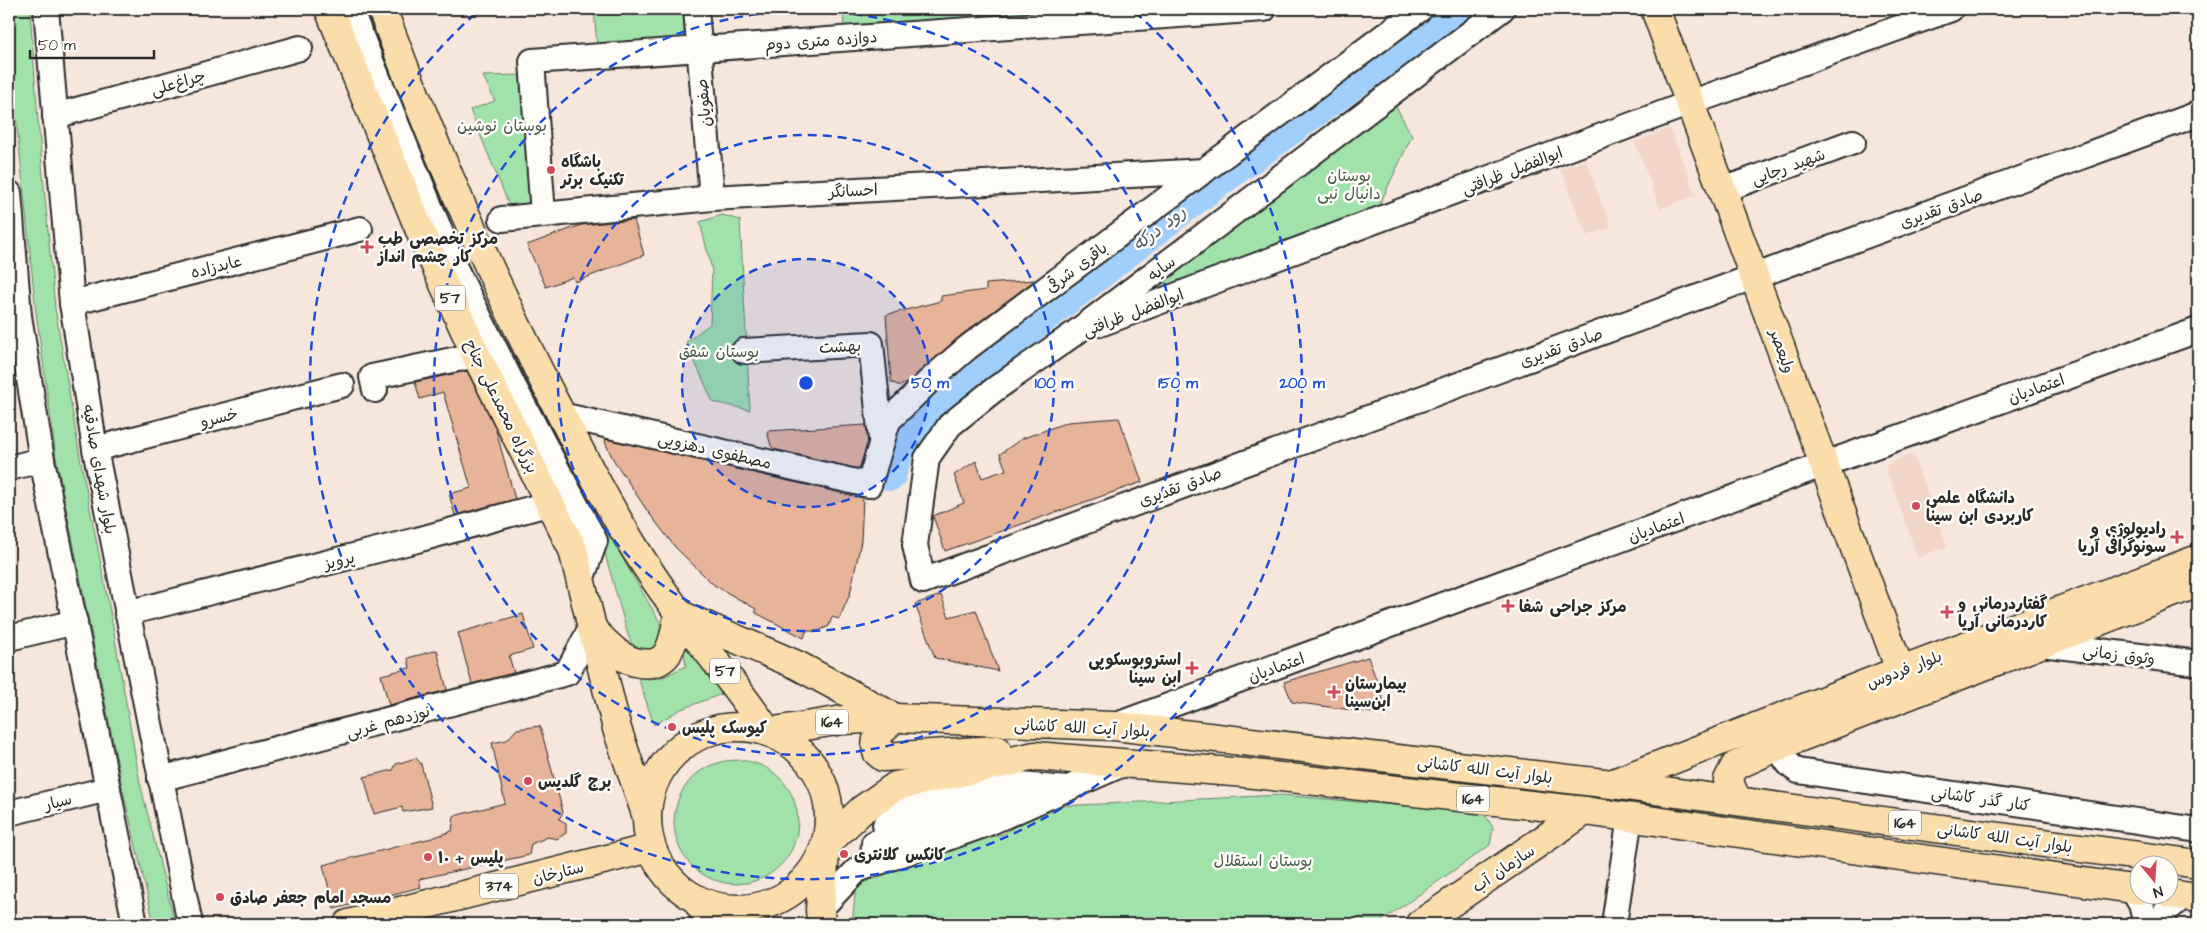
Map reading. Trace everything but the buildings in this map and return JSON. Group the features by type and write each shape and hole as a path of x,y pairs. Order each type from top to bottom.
{"main road":[{"name":"بزرگراه محمدعلی جناح","path":"329,9 423,238 476,355 573,550 617,729 646,814"},
{"name":"57","path":"382,9 470,224 512,318 561,415 637,552 678,614 734,683 768,732"},
{"name":"ولیعصر","path":"1655,9 1905,682"},
{"name":"بلوار فردوس","path":"1612,784 1694,752 1905,682 2036,632 2198,559"},
{"name":"بلوار فردوس","path":"2036,632 2198,583"},
{"path":"591,628 627,660 642,665 658,662 668,654 674,638 678,614 797,665 895,718 884,727 877,739 877,752 883,757 1007,749 1036,756"},
{"name":"بلوار فردوس","path":"1694,752 1689,761 1689,769 1697,777 1709,777 1783,744 1905,682"},
{"name":"بلوار آیت الله کاشانی","path":"768,732 843,720 895,718 1114,726 1612,784 2198,864"},
{"path":"713,924 696,900 669,878 651,848 646,814 651,788 663,765 675,752 692,739 717,729 730,727 743,727 768,732 780,737 802,753 818,774 824,787 829,813 820,916"},
{"name":"بلوار آیت الله کاشانی","path":"826,844 863,809 896,786 1036,756 1245,773 1585,811 2130,888"},
{"path":"1735,766 1728,780 1737,800"},
{"name":"سازمان آب","path":"1420,924 1585,811"},
{"path":"696,900 730,909 748,909 774,902 797,888 809,875 826,844"},
{"name":"ستارخان","path":"348,924 651,848"}],"street":[{"name":"بلوار شهدای صادقیه","path":"46,9 72,303 95,449 188,922"},
{"path":"350,9 455,268 514,387 595,541 580,583"},
{"path":"366,9 447,214 510,354 529,390 560,431 609,525 637,552"},
{"name":"صفویان","path":"696,9 712,198"},
{"name":"دوازده متری دوم","path":"543,215 532,61 1264,9"},
{"name":"باقری شرقی","path":"870,485 881,439 888,421 929,380 967,348 1420,9"},
{"name":"سایه","path":"923,580 915,545 927,458 950,426 995,389 1075,333 1502,9"},
{"name":"ابوالفضل ظرافتی","path":"1075,333 1690,103 1951,9"},
{"name":"چراغ‌علی","path":"55,116 300,48"},
{"name":"صادق تقدیری","path":"923,580 2198,114"},
{"name":"شهید رجایی","path":"1723,190 1853,142"},
{"name":"احسانگر","path":"502,219 712,198 1204,171"},
{"path":"9,193 14,318 135,924"},
{"name":"عابدزاده","path":"72,303 360,229"},
{"name":"اعتمادیان","path":"1114,726 1825,464 2198,330"},
{"name":"بهشت","path":"744,351 871,344 881,439"},
{"path":"374,384 476,355"},
{"name":"خسرو","path":"95,449 342,385"},
{"name":"مصطفوی دهزویی","path":"561,415 870,485"},
{"path":"9,468 42,460"},
{"name":"پرویز","path":"127,613 417,540 551,503"},
{"path":"9,638 75,622"},
{"name":"نوزدهم غربی","path":"160,780 567,673 591,628"},
{"name":"وثوق زمانی","path":"2036,632 2198,663"},
{"name":"کنار گذر کاشانی","path":"1783,744 1782,755 1790,766 1798,771 2198,830"},
{"path":"877,844 1012,799 1069,789 1123,764"},
{"path":"820,916 877,844 1010,784 1069,789"},
{"name":"سیار","path":"9,813 108,789"},
{"path":"1614,924 1630,817"},
{"path":"2157,924 2168,909 2184,896"},
{"path":"2142,906 2146,924"}],"shaded area":[{"path":"1670,128 1696,195 1660,209 1635,142"},
{"path":"1586,160 1611,227 1586,236 1561,169"},
{"name":"دانشگاه علمی کاربردی ابن سینا","path":"1913,454 1947,546 1918,558 1885,465"}],"green space":[{"path":"9,9 30,9 55,308 79,452 111,616 140,783 175,924 154,924 122,786 56,457 36,312 17,126"},
{"path":"594,9 683,9 684,35 677,42 597,48"},
{"path":"843,9 1149,9 844,33"},
{"name":"بوستان نوشین","path":"525,75 533,206 511,210 470,110 495,101 483,76"},
{"name":"بوستان دانیال نبی","path":"1395,105 1412,136 1376,212 1166,292 1158,283"},
{"name":"بوستان شفق","path":"722,215 740,220 750,410 713,402 686,342 710,324 712,270 700,222"},
{"path":"609,535 665,631 657,651 634,649 628,635 601,540"},
{"path":"681,632 722,694 681,709 654,725 636,671 648,679 661,678 686,666"},
{"path":"736,760 760,764 780,778 794,798 798,822 794,846 780,866 760,880 736,884 712,880 692,866 678,846 674,822 678,798 692,778 712,764"},
{"name":"بوستان استقلال","path":"1281,795 1484,813 1493,828 1490,845 1377,924 852,924 856,886 860,881 901,859 1003,834 1031,817 1061,806"}],"waterway":[{"name":"رود درکه","path":"891,476 900,451 907,440 921,421 948,393 1200,196 1457,9"}],"place":[{"name":"باشگاه تکنیک برتر","path":"551,170"},
{"name":"مرکز تخصصی طب کار چشم انداز","path":"367,247"},
{"name":"دانشگاه علمی کاربردی ابن سینا","path":"1916,506"},
{"name":"رادیولوژی و سونوگرافی آریا","path":"2177,537"},
{"name":"مرکز جراحی شفا","path":"1508,606"},
{"name":"گفتاردرمانی و کاردرمانی آریا","path":"1947,612"},
{"name":"استروبوسکوپی ابن سینا","path":"1192,668"},
{"name":"بیمارستان ابن‌سینا","path":"1334,692"},
{"name":"کیوسک پلیس","path":"672,727"},
{"name":"برج گلدیس","path":"528,781"},
{"name":"کانکس کلانتری","path":"844,854"},
{"name":"پلیس + ۱۰","path":"428,857"},
{"name":"مسجد امام جعفر صادق","path":"220,897"}]}
